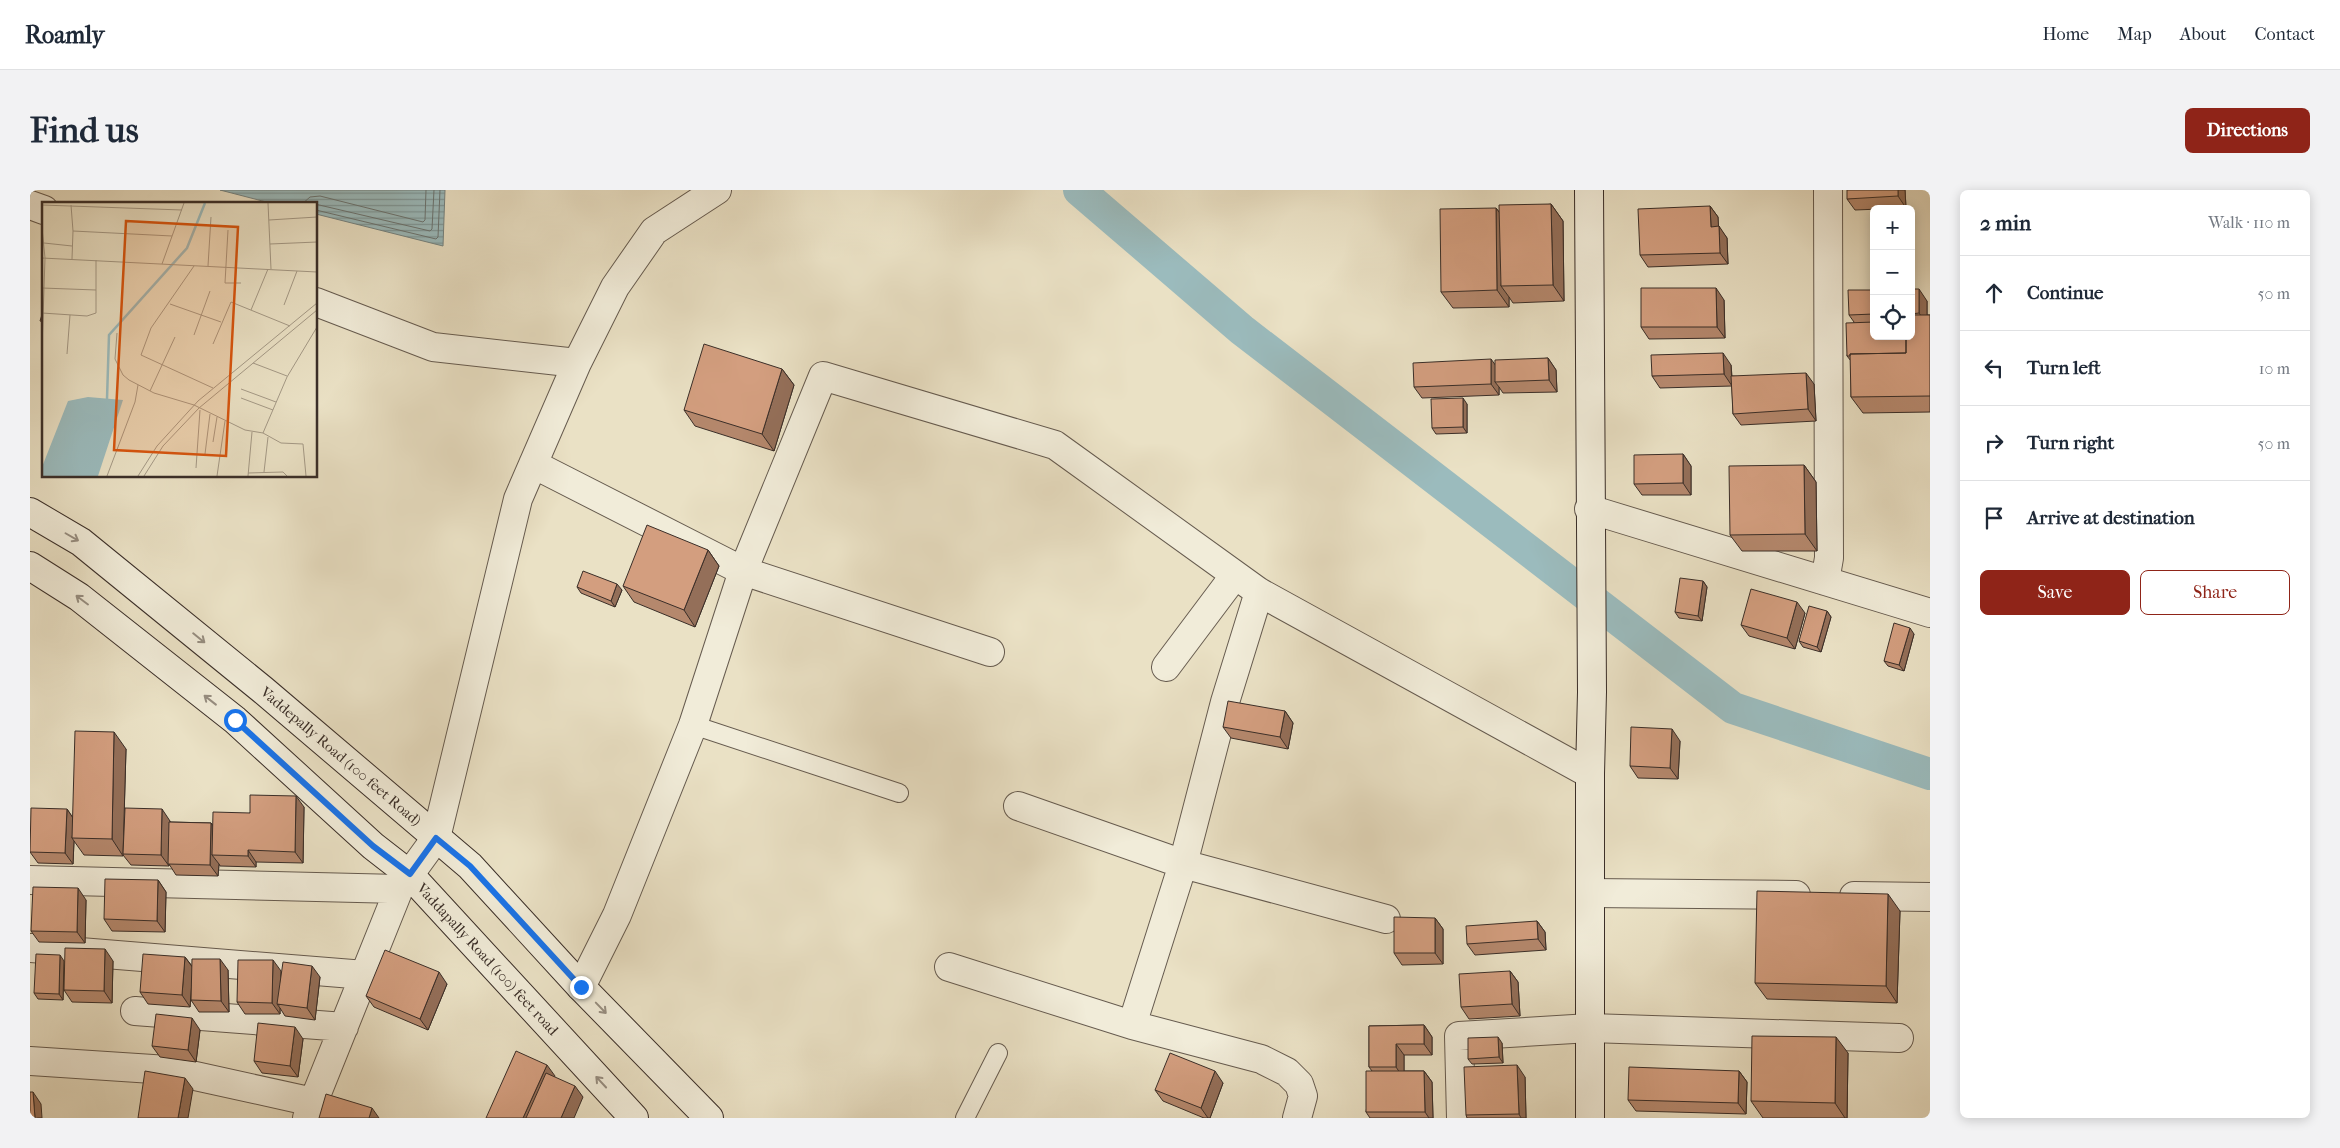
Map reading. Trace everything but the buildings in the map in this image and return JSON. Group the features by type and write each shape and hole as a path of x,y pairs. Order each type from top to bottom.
{"street":[{"path":"30,1061 168,1070 310,1110 404,882 436,838 518,499 577,363 615,287 654,231 717,190"},
{"path":"1589,190 1592,692 1590,774 1590,1118"},
{"path":"1825,581 1829,558 1828,190"},
{"path":"30,205 42,209"},
{"path":"318,303 433,346 577,363"},
{"path":"581,987 617,915 693,725 743,571 823,376 1055,446 1258,592 1590,774"},
{"path":"533,464 743,571 990,652"},
{"name":"Vaddepally Road (100 feet Road)","path":"30,512 81,542 263,690 470,866 581,987 708,1118"},
{"path":"1590,520 1825,581 1930,613"},
{"name":"Vaddapally Road (100) feet road","path":"30,566 79,597 235,720 373,846 404,882 634,1118"},
{"path":"1166,668 1235,575"},
{"path":"1132,1025 1183,864 1225,702 1258,592"},
{"path":"1018,806 1183,864 1386,919"},
{"path":"30,880 404,882"},
{"path":"1590,893 1930,897"},
{"path":"31,948 365,975"},
{"path":"949,967 1132,1025 1261,1059 1287,1072 1299,1084 1303,1096 1298,1118"},
{"path":"134,1011 344,1027"},
{"path":"1461,1118 1459,1036 1590,1028 1899,1038"}],"lane":[{"path":"693,725 898,793"},
{"path":"964,1118 998,1054"}],"water":[{"path":"220,190 445,190 443,246 318,215 318,202 266,202"}],"waterway":[{"path":"1079,190 1242,330 1733,708 1930,774"}],"route":[{"path":"235,720 373,846 410,874 436,838 470,866 581,987"}]}
